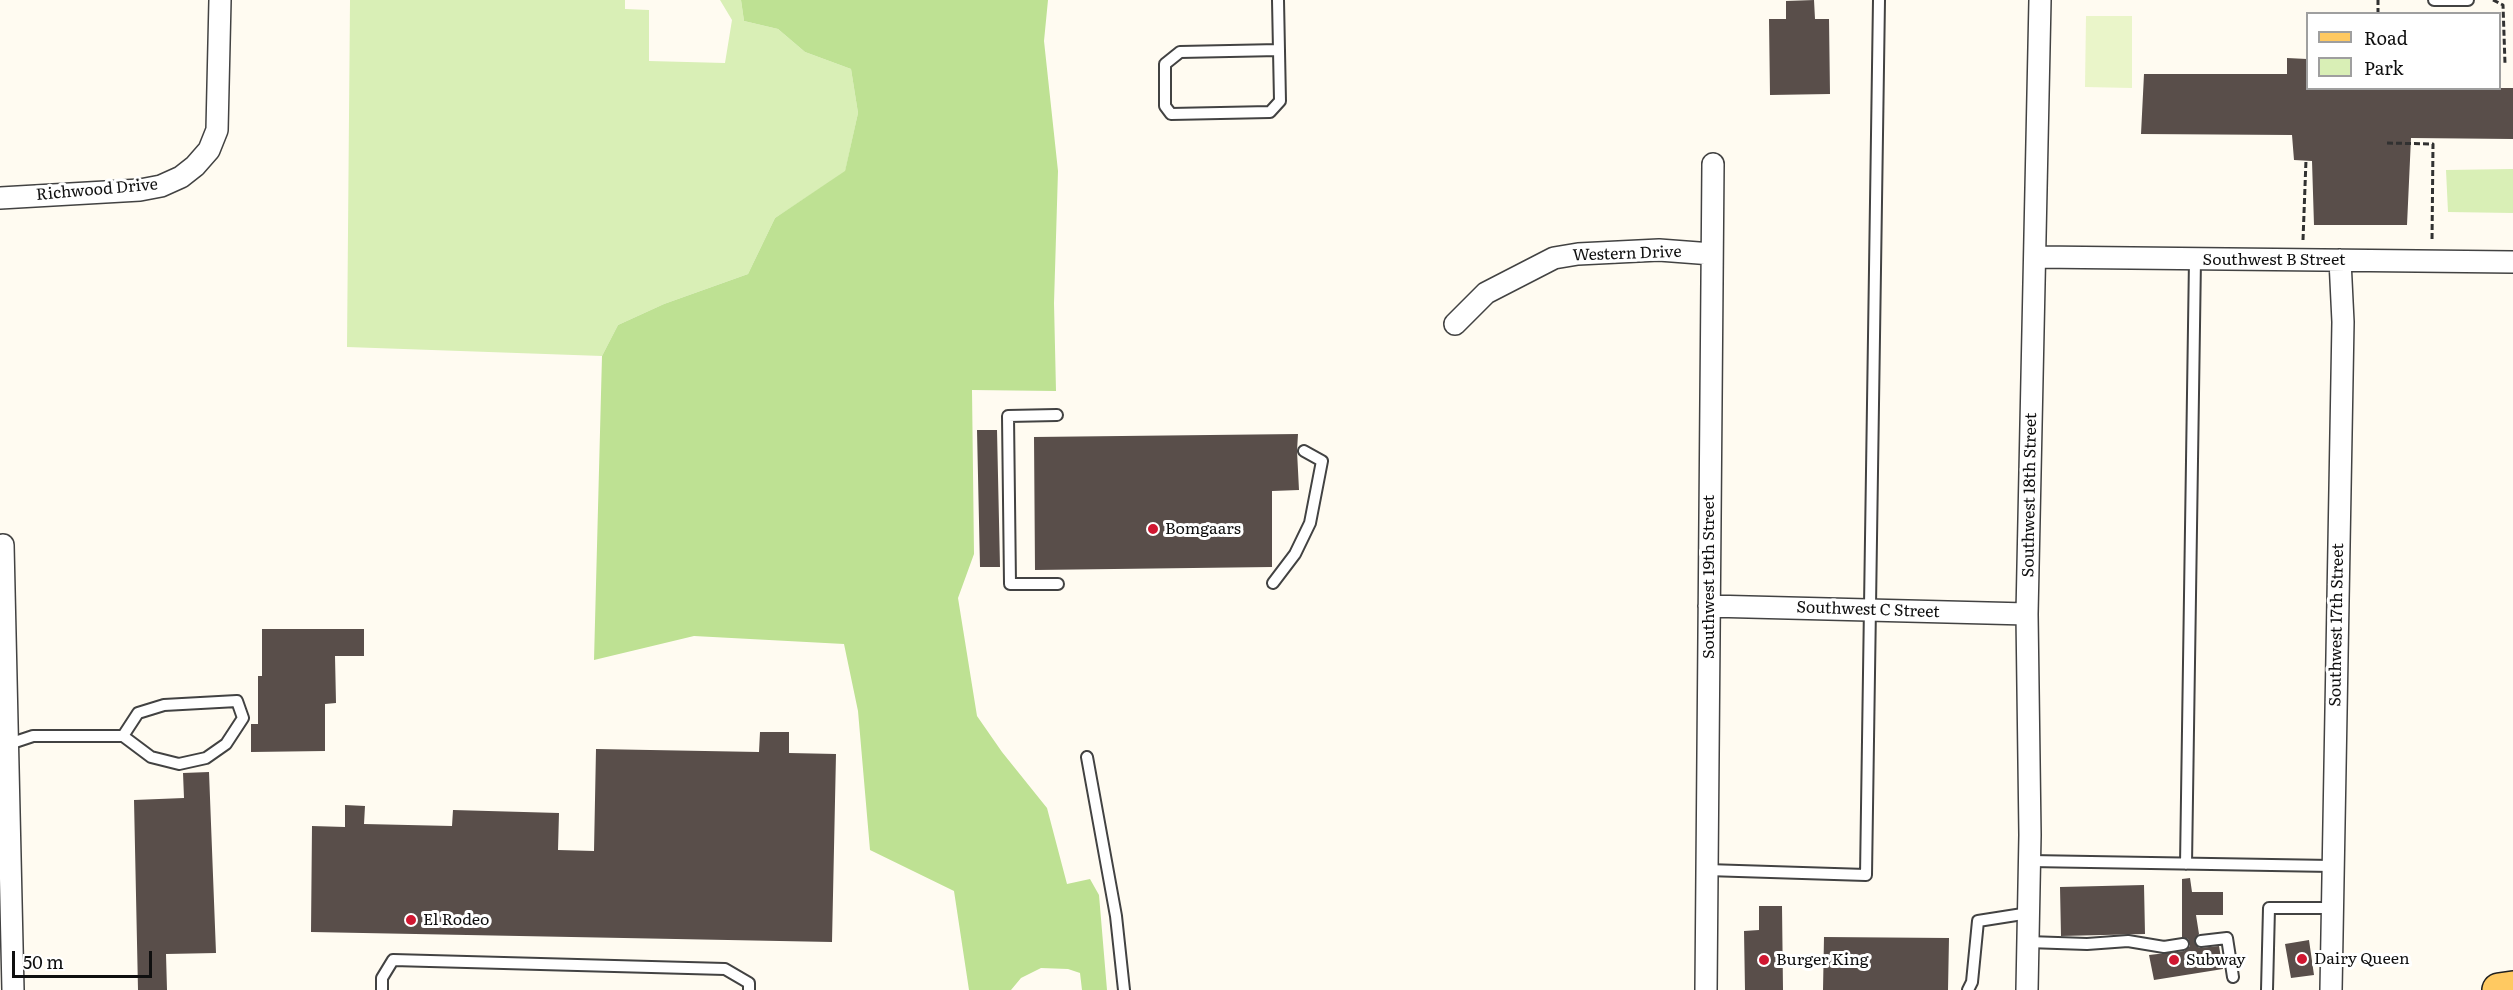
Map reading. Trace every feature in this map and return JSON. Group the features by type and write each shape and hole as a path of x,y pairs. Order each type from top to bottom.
{"main road":[{"path":"2499,990 2513,988"}],"street":[{"name":"Richwood Drive","path":"0,198 140,190 171,182 195,166 209,150 217,130 220,0"},
{"name":"Southwest 18th Street","path":"2027,990 2030,861 2027,614 2040,0"},
{"name":"Southwest 19th Street","path":"1706,990 1713,164"},
{"name":"Western Drive","path":"1455,324 1486,293 1554,258 1578,254 1659,250 1712,254"},
{"name":"Southwest B Street","path":"2036,257 2513,262"},
{"name":"Southwest 17th Street","path":"2331,990 2343,322 2340,260"},
{"path":"3,545 6,961 13,990"},
{"name":"Southwest C Street","path":"1709,606 2027,614"}],"lane":[{"path":"1278,0 1279,50 1280,101 1270,112 1171,114 1165,106 1165,64 1180,52 1279,50"},
{"path":"1707,870 1866,875 1879,0"},
{"path":"2434,0 2468,0"},
{"path":"2186,864 2195,259"},
{"path":"1057,415 1008,416 1010,584 1058,584"},
{"path":"1273,583 1295,554 1310,523 1322,460 1304,451"},
{"path":"6,753 33,736 123,736 151,758 179,764 206,758 226,744 243,718 237,701 164,705 138,713 123,736"},
{"path":"1087,757 1116,916 1124,990"},
{"path":"2030,861 2332,866"},
{"path":"2267,990 2269,908 2332,908"},
{"path":"1968,990 1972,982 1978,921 2029,913"},
{"path":"2200,941 2228,938 2233,977"},
{"path":"2028,942 2087,944 2128,941 2164,947 2183,944"},
{"path":"382,990 382,978 393,960 725,969 749,983 750,990"}],"path":[{"path":"2493,0 2503,5 2505,64"},
{"path":"2387,143 2433,144 2432,261"},
{"path":"2302,260 2306,160"}],"green space":[{"path":"350,0 625,0 625,9 649,10 649,61 725,63 732,20 720,0 741,0 744,21 778,29 805,52 851,69 858,113 845,172 775,218 748,274 664,304 618,325 602,356 347,347"},
{"path":"741,0 1048,0 1044,41 1058,171 1054,303 1056,391 972,390 974,554 958,598 977,716 1002,752 1047,808 1067,884 1090,879 1099,895 1107,990 1082,990 1080,973 1068,969 1041,968 1021,978 1011,990 969,990 954,891 870,850 858,711 844,644 694,636 594,660 602,356 618,325 664,304 748,274 775,218 845,171 858,113 851,69 805,52 778,29 744,21"},
{"path":"2086,16 2132,16 2132,88 2085,87"},
{"path":"2513,169 2513,213 2448,212 2446,170"}],"building":[{"path":"1814,0 1815,19 1829,19 1830,94 1770,95 1769,19 1786,19 1786,1"},
{"path":"2287,58 2306,59 2306,90 2501,90 2501,88 2513,88 2513,139 2411,138 2407,225 2314,225 2312,161 2294,160 2292,135 2141,134 2144,74 2287,74"},
{"path":"977,430 997,430 1000,567 980,567"},
{"name":"Bomgaars","path":"1298,434 1299,490 1272,491 1272,567 1035,570 1034,437"},
{"path":"262,629 364,629 364,656 335,656 336,703 325,704 325,751 251,752 251,724 258,724 258,676 262,676"},
{"path":"760,732 789,732 789,753 836,754 832,942 311,932 312,826 345,827 345,805 365,806 364,824 452,826 453,810 559,813 558,850 594,851 596,749 759,752"},
{"path":"209,772 216,953 166,954 167,990 138,990 134,800 184,798 183,773"},
{"path":"2190,878 2192,892 2223,892 2223,915 2196,915 2199,934 2194,941 2199,948 2219,946 2223,969 2154,980 2149,955 2184,951 2190,946 2188,939 2182,937 2182,879"},
{"path":"2144,885 2145,934 2061,936 2060,887"},
{"name":"Burger King","path":"1759,906 1782,906 1783,990 1745,990 1744,931 1759,930"},
{"path":"1824,937 1949,938 1948,990 1823,990"},
{"path":"2309,940 2314,975 2291,978 2285,944"}],"place":[{"name":"Bomgaars","path":"1153,529"},
{"name":"El Rodeo","path":"411,920"},
{"name":"Dairy Queen","path":"2302,959"},
{"name":"Burger King","path":"1764,960"},
{"name":"Subway","path":"2174,960"}]}
